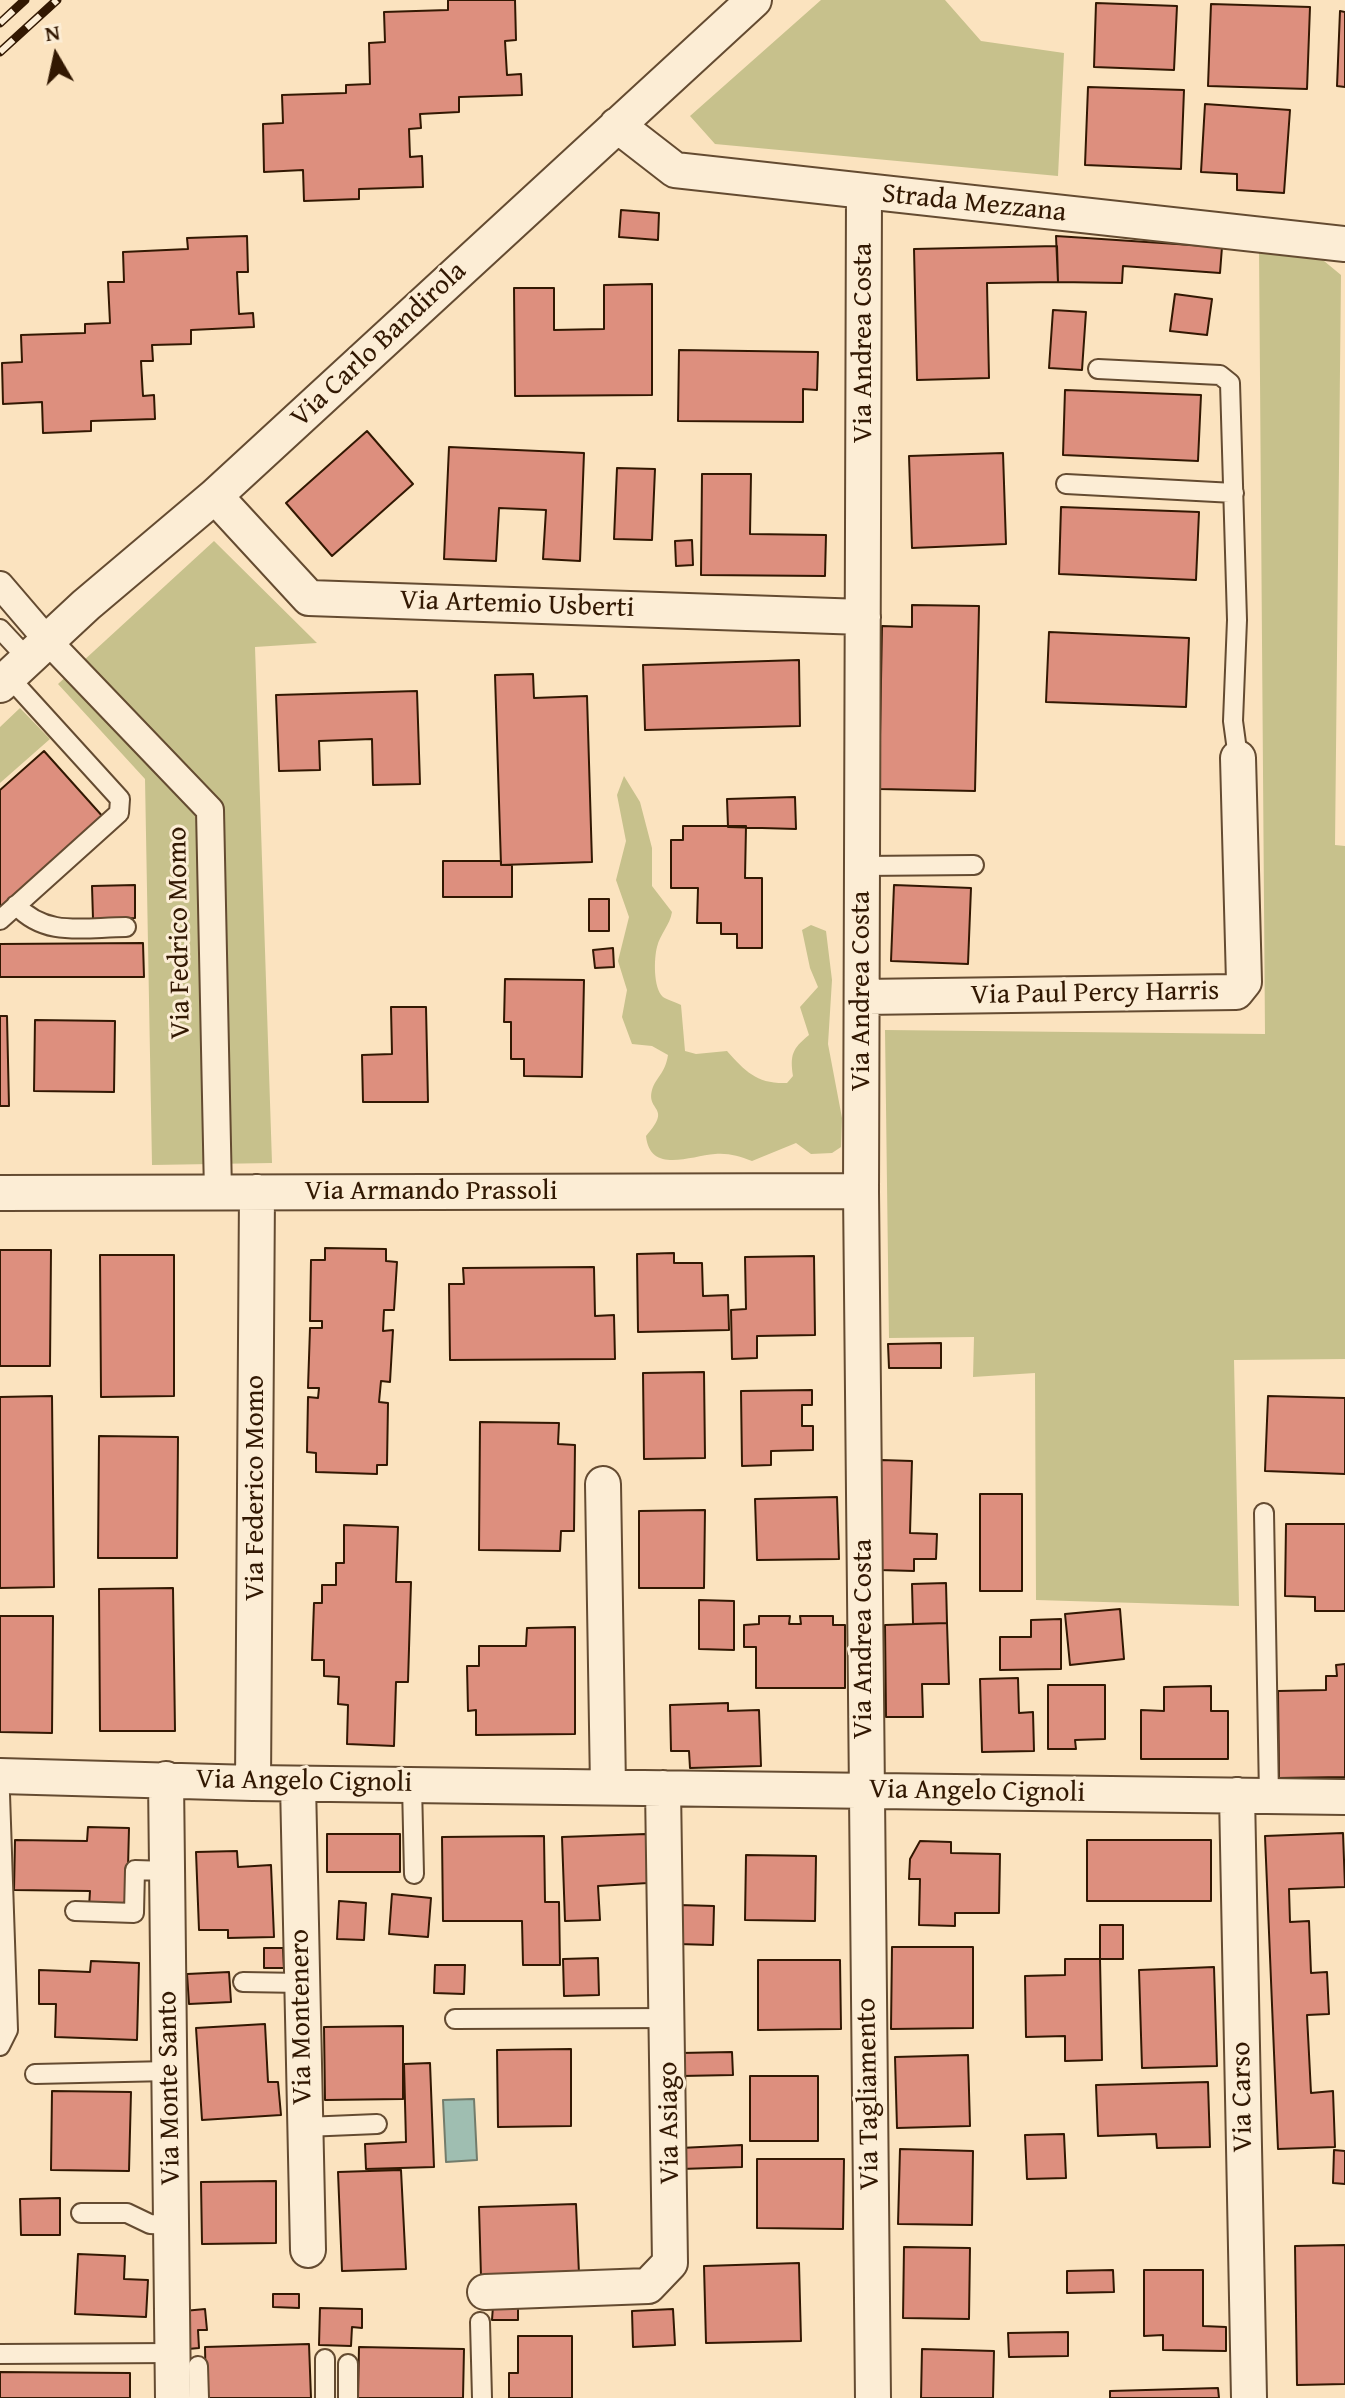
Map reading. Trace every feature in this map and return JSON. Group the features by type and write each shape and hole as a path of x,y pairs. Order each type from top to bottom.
{"street":[{"name":"Via Carlo Bandirola","path":"21,666 215,496 754,0"},
{"name":"Strada Mezzana","path":"617,125 675,170 1345,244"},
{"name":"Via Andrea Costa","path":"864,192 861,1191 865,1790"},
{"name":"Via Artemio Usberti","path":"215,496 309,598 863,617"},
{"name":"Via Fedrico Momo","path":"0,585 21,666 210,810 218,1192"},
{"name":"Via Paul Percy Harris","path":"862,997 1236,992 1244,982 1238,758"},
{"name":"Via Armando Prassoli","path":"0,1193 861,1191"},
{"name":"Via Federico Momo","path":"253,1783 257,1192"},
{"path":"603,1484 608,1787"},
{"name":"Via Angelo Cignoli","path":"0,1776 298,1784 1345,1797"},
{"name":"Via Monte Santo","path":"166,1779 171,2225 186,2360 173,2398"},
{"name":"Via Montenero","path":"298,1784 308,2250"},
{"name":"Via Asiago","path":"483,2307 648,2286 670,2263 669,2018 663,1788"},
{"name":"Via Tagliamento","path":"865,1790 873,2398"},
{"name":"Via Carso","path":"1249,2398 1253,1796"}],"lane":[{"path":"1098,369 1220,375 1230,383 1237,620 1233,721 1238,758"},
{"path":"1066,484 1234,493"},
{"path":"0,629 21,666 120,799 119,813 0,920"},
{"path":"863,866 974,865"},
{"path":"16,905 30,920 47,928 126,927"},
{"path":"1253,1796 1264,1513"},
{"path":"412,1785 414,1874"},
{"path":"0,1794 8,2030 0,2046"},
{"path":"75,1911 134,1913 135,1870 167,1871"},
{"path":"243,1982 301,1983"},
{"path":"455,2019 669,2018"},
{"path":"35,2074 169,2071"},
{"path":"305,2127 377,2124"},
{"path":"81,2213 127,2213 150,2224 171,2225"},
{"path":"482,2398 483,2307"},
{"path":"0,2354 186,2360 199,2398"},
{"path":"325,2359 325,2398"},
{"path":"348,2364 348,2398"}],"shaded area":[{"path":"821,0 945,0 981,41 1064,53 1058,176 715,144 690,116"},
{"path":"1259,248 1318,256 1341,275 1335,845 1345,846 1345,1359 1234,1360 1239,1606 1036,1600 1035,1373 973,1377 974,1337 889,1338 885,1030 1265,1034"},
{"path":"214,541 317,643 255,647 272,1163 152,1165 145,779 58,684"},
{"path":"20,708 50,739 0,783 0,727"},
{"path":"624,776 640,802 652,848 652,886 672,912 657,947 655,973 657,987 663,997 681,1005 685,1051 696,1054 727,1051 760,1079 787,1083 793,1076 794,1053 809,1035 800,1007 818,987 810,968 802,930 811,925 826,931 832,980 828,1044 842,1118 841,1147 832,1153 811,1154 796,1143 752,1161 720,1154 673,1160 655,1155 649,1148 646,1136 658,1114 652,1102 652,1090 668,1055 652,1046 632,1044 622,1017 627,990 618,961 629,917 616,880 626,841 617,795"},
{"path":"474,2099 477,2160 446,2162 443,2100"}],"building":[{"path":"448,0 515,0 516,40 505,41 507,75 521,74 522,95 459,97 459,112 420,114 421,128 409,129 410,157 422,156 423,187 359,189 359,199 304,201 303,170 264,172 263,124 283,123 282,95 346,93 346,85 370,84 369,43 385,42 384,12 448,10"},
{"path":"1096,3 1177,6 1174,70 1094,67"},
{"path":"1211,4 1310,7 1307,89 1208,86"},
{"path":"1340,11 1345,12 1345,87 1337,86"},
{"path":"1088,87 1184,90 1181,169 1085,165"},
{"path":"1205,104 1290,110 1284,193 1237,190 1237,174 1201,172"},
{"path":"621,210 659,213 658,240 619,237"},
{"path":"247,236 248,272 237,272 239,314 253,313 254,327 191,330 191,344 152,345 153,361 141,361 143,396 154,395 155,419 91,421 91,431 43,433 42,402 3,404 2,363 22,362 21,335 85,333 85,324 110,323 108,282 124,282 123,252 188,249 187,238"},
{"path":"1056,236 1222,247 1220,273 1123,266 1122,283 1058,282"},
{"path":"1057,246 1058,282 987,283 989,378 917,380 914,249"},
{"path":"652,284 652,395 515,396 514,288 554,288 554,330 604,329 604,285"},
{"path":"1175,294 1212,299 1207,335 1170,331"},
{"path":"1053,310 1086,312 1082,370 1049,368"},
{"path":"679,350 818,352 817,390 803,389 803,422 678,421"},
{"path":"1065,390 1201,395 1198,461 1063,455"},
{"path":"367,431 413,484 332,556 286,503"},
{"path":"449,447 584,453 580,561 543,559 546,510 499,508 496,561 444,559"},
{"path":"1003,453 1006,544 912,548 909,456"},
{"path":"617,468 655,469 652,540 614,539"},
{"path":"702,474 751,474 750,534 826,535 825,576 701,575"},
{"path":"1061,507 1199,512 1196,580 1059,574"},
{"path":"692,540 693,565 676,566 675,541"},
{"path":"912,605 979,606 975,791 879,789 882,626 912,627"},
{"path":"1049,632 1189,638 1186,707 1046,702"},
{"path":"799,660 800,726 645,730 643,665"},
{"path":"533,674 534,698 587,696 592,862 501,865 495,675"},
{"path":"417,691 420,784 373,785 372,739 319,741 320,770 279,771 276,695"},
{"path":"44,751 104,818 0,911 0,790"},
{"path":"795,797 796,829 728,827 727,799"},
{"path":"683,826 746,826 745,878 762,878 762,948 737,948 737,934 721,934 721,923 697,923 698,888 671,888 671,840 683,840"},
{"path":"443,861 501,861 501,865 512,865 512,897 443,897"},
{"path":"135,885 135,918 93,919 92,886"},
{"path":"894,885 971,888 968,964 891,961"},
{"path":"589,899 609,899 609,931 589,931"},
{"path":"143,943 144,977 0,977 0,944"},
{"path":"613,948 614,967 595,968 593,950"},
{"path":"505,979 584,980 582,1077 524,1076 524,1059 511,1059 511,1022 504,1022"},
{"path":"391,1007 426,1007 428,1102 363,1102 362,1055 392,1054"},
{"path":"0,1016 7,1016 9,1106 0,1106"},
{"path":"35,1020 115,1021 114,1092 34,1091"},
{"path":"325,1248 386,1249 386,1261 397,1262 394,1310 384,1310 383,1331 393,1330 390,1382 381,1381 379,1402 388,1403 387,1465 377,1465 377,1474 316,1472 316,1453 307,1452 308,1397 318,1398 319,1388 308,1388 310,1328 322,1328 322,1321 310,1321 311,1260 325,1260"},
{"path":"0,1250 51,1250 50,1366 0,1366"},
{"path":"674,1253 674,1263 702,1263 703,1296 728,1295 729,1330 638,1332 637,1254"},
{"path":"100,1255 174,1255 174,1396 101,1397"},
{"path":"814,1256 815,1335 757,1336 757,1358 732,1359 731,1310 746,1309 745,1257"},
{"path":"594,1267 595,1316 614,1315 615,1359 450,1360 449,1284 464,1284 463,1268"},
{"path":"941,1343 941,1368 889,1368 888,1344"},
{"path":"704,1372 705,1458 644,1459 643,1373"},
{"path":"812,1390 812,1405 802,1405 802,1426 813,1426 813,1450 771,1451 771,1465 742,1466 741,1391"},
{"path":"52,1396 54,1587 0,1588 0,1397"},
{"path":"1268,1396 1345,1398 1345,1474 1265,1471"},
{"path":"480,1422 559,1423 558,1444 575,1445 574,1531 561,1531 560,1551 479,1550"},
{"path":"99,1436 178,1437 177,1558 98,1558"},
{"path":"881,1460 912,1461 910,1533 937,1534 936,1559 914,1559 914,1571 879,1570"},
{"path":"980,1494 1022,1494 1022,1591 980,1591"},
{"path":"837,1497 839,1559 757,1560 755,1499"},
{"path":"705,1510 704,1588 639,1588 639,1511"},
{"path":"1286,1524 1345,1524 1345,1611 1315,1611 1315,1597 1285,1596"},
{"path":"344,1525 398,1527 396,1582 411,1582 408,1682 396,1682 394,1746 347,1744 348,1705 338,1704 339,1677 324,1676 324,1660 312,1660 314,1603 322,1603 322,1585 336,1585 336,1563 344,1563"},
{"path":"946,1583 947,1623 913,1624 912,1584"},
{"path":"173,1588 175,1731 100,1731 99,1589"},
{"path":"699,1600 734,1601 734,1650 699,1649"},
{"path":"1120,1609 1124,1659 1070,1665 1065,1614"},
{"path":"0,1616 53,1616 52,1733 0,1732"},
{"path":"759,1616 790,1616 789,1624 801,1624 800,1616 833,1616 833,1625 845,1625 845,1688 756,1688 756,1647 744,1647 744,1625 759,1624"},
{"path":"1061,1619 1061,1669 1000,1670 1000,1637 1031,1637 1031,1620"},
{"path":"947,1623 949,1684 922,1684 923,1717 886,1717 885,1625"},
{"path":"575,1627 575,1734 476,1735 476,1710 468,1711 467,1666 479,1666 479,1646 526,1646 527,1628"},
{"path":"1345,1664 1345,1777 1279,1778 1278,1691 1326,1690 1326,1676 1337,1676 1336,1665"},
{"path":"1018,1678 1019,1713 1033,1712 1034,1751 982,1752 980,1679"},
{"path":"1048,1685 1105,1685 1105,1739 1075,1740 1076,1749 1048,1749"},
{"path":"1211,1686 1211,1711 1228,1711 1228,1759 1141,1759 1141,1710 1164,1711 1164,1687"},
{"path":"728,1703 728,1711 759,1710 761,1766 690,1768 689,1751 671,1751 670,1705"},
{"path":"88,1827 129,1828 127,1908 89,1907 90,1891 14,1890 15,1840 87,1841"},
{"path":"1343,1833 1345,1887 1289,1889 1290,1922 1309,1921 1311,1973 1327,1972 1329,2014 1307,2015 1311,2093 1333,2091 1335,2147 1278,2149 1265,1836"},
{"path":"327,1834 400,1834 400,1872 327,1872"},
{"path":"646,1834 648,1883 598,1886 600,1920 565,1921 562,1837"},
{"path":"544,1836 545,1902 559,1902 560,1965 523,1965 522,1921 443,1921 442,1837"},
{"path":"1087,1840 1211,1840 1211,1901 1087,1901"},
{"path":"920,1841 951,1842 951,1853 1000,1854 999,1913 955,1913 955,1926 919,1925 920,1879 909,1879 910,1859"},
{"path":"237,1851 238,1867 271,1865 274,1937 228,1938 228,1930 199,1930 196,1852"},
{"path":"746,1855 816,1856 815,1921 745,1920"},
{"path":"392,1894 431,1898 428,1937 389,1934"},
{"path":"339,1901 366,1903 364,1940 337,1939"},
{"path":"679,1905 714,1906 713,1945 678,1944"},
{"path":"1100,1925 1123,1925 1123,1959 1100,1959"},
{"path":"892,1947 973,1947 973,2028 891,2029"},
{"path":"264,1948 283,1948 284,1968 264,1968"},
{"path":"598,1958 599,1995 564,1996 563,1959"},
{"path":"1065,1959 1100,1959 1102,2060 1065,2061 1065,2036 1026,2037 1025,1976 1065,1975"},
{"path":"758,1960 840,1960 841,2029 758,2030"},
{"path":"91,1961 139,1963 137,2040 55,2037 56,2004 39,2004 39,1970 90,1972"},
{"path":"435,1965 465,1965 464,1994 434,1993"},
{"path":"1214,1967 1217,2066 1142,2068 1139,1970"},
{"path":"229,1972 231,2002 189,2004 187,1974"},
{"path":"265,2024 268,2082 278,2082 281,2115 202,2120 196,2028"},
{"path":"403,2026 403,2099 325,2100 324,2027"},
{"path":"571,2049 571,2126 498,2127 497,2050"},
{"path":"732,2052 733,2075 681,2076 680,2053"},
{"path":"968,2055 970,2126 897,2128 895,2057"},
{"path":"430,2063 434,2167 366,2169 365,2144 406,2142 404,2064"},
{"path":"750,2076 818,2076 818,2141 750,2141"},
{"path":"1208,2082 1210,2147 1157,2148 1156,2134 1098,2136 1096,2085"},
{"path":"52,2091 131,2092 129,2171 51,2170"},
{"path":"1064,2134 1066,2178 1027,2179 1025,2135"},
{"path":"742,2145 742,2167 681,2169 680,2148"},
{"path":"900,2149 973,2151 972,2225 898,2224"},
{"path":"1334,2150 1345,2151 1345,2184 1333,2183"},
{"path":"757,2159 844,2159 843,2229 757,2228"},
{"path":"401,2170 406,2269 342,2271 338,2172"},
{"path":"276,2181 276,2243 202,2244 201,2182"},
{"path":"60,2198 60,2235 21,2235 20,2199"},
{"path":"576,2204 579,2274 481,2277 479,2207"},
{"path":"1345,2245 1345,2384 1297,2385 1295,2246"},
{"path":"904,2247 970,2248 969,2319 903,2318"},
{"path":"78,2254 125,2256 124,2279 148,2280 146,2317 75,2314"},
{"path":"799,2263 801,2341 706,2343 704,2266"},
{"path":"1113,2270 1114,2292 1067,2293 1067,2271"},
{"path":"1144,2270 1203,2270 1203,2326 1226,2327 1226,2351 1163,2350 1163,2335 1144,2336"},
{"path":"273,2294 299,2294 299,2308 273,2307"},
{"path":"493,2306 518,2306 518,2320 492,2320"},
{"path":"320,2308 362,2309 362,2328 352,2327 351,2346 319,2345"},
{"path":"205,2309 207,2330 198,2330 199,2348 188,2349 184,2311"},
{"path":"673,2309 675,2345 633,2347 632,2311"},
{"path":"1068,2332 1068,2356 1009,2357 1008,2333"},
{"path":"518,2336 572,2336 572,2398 509,2398 509,2373 518,2373"},
{"path":"309,2344 311,2398 206,2398 205,2347"},
{"path":"359,2347 464,2349 463,2398 358,2398"},
{"path":"922,2349 994,2351 993,2398 921,2398"},
{"path":"0,2372 130,2373 130,2398 0,2398"},
{"path":"1218,2388 1219,2398 1110,2398 1110,2391"}],"railway":[{"path":"0,23 25,0"},
{"path":"0,52 57,0"}]}
